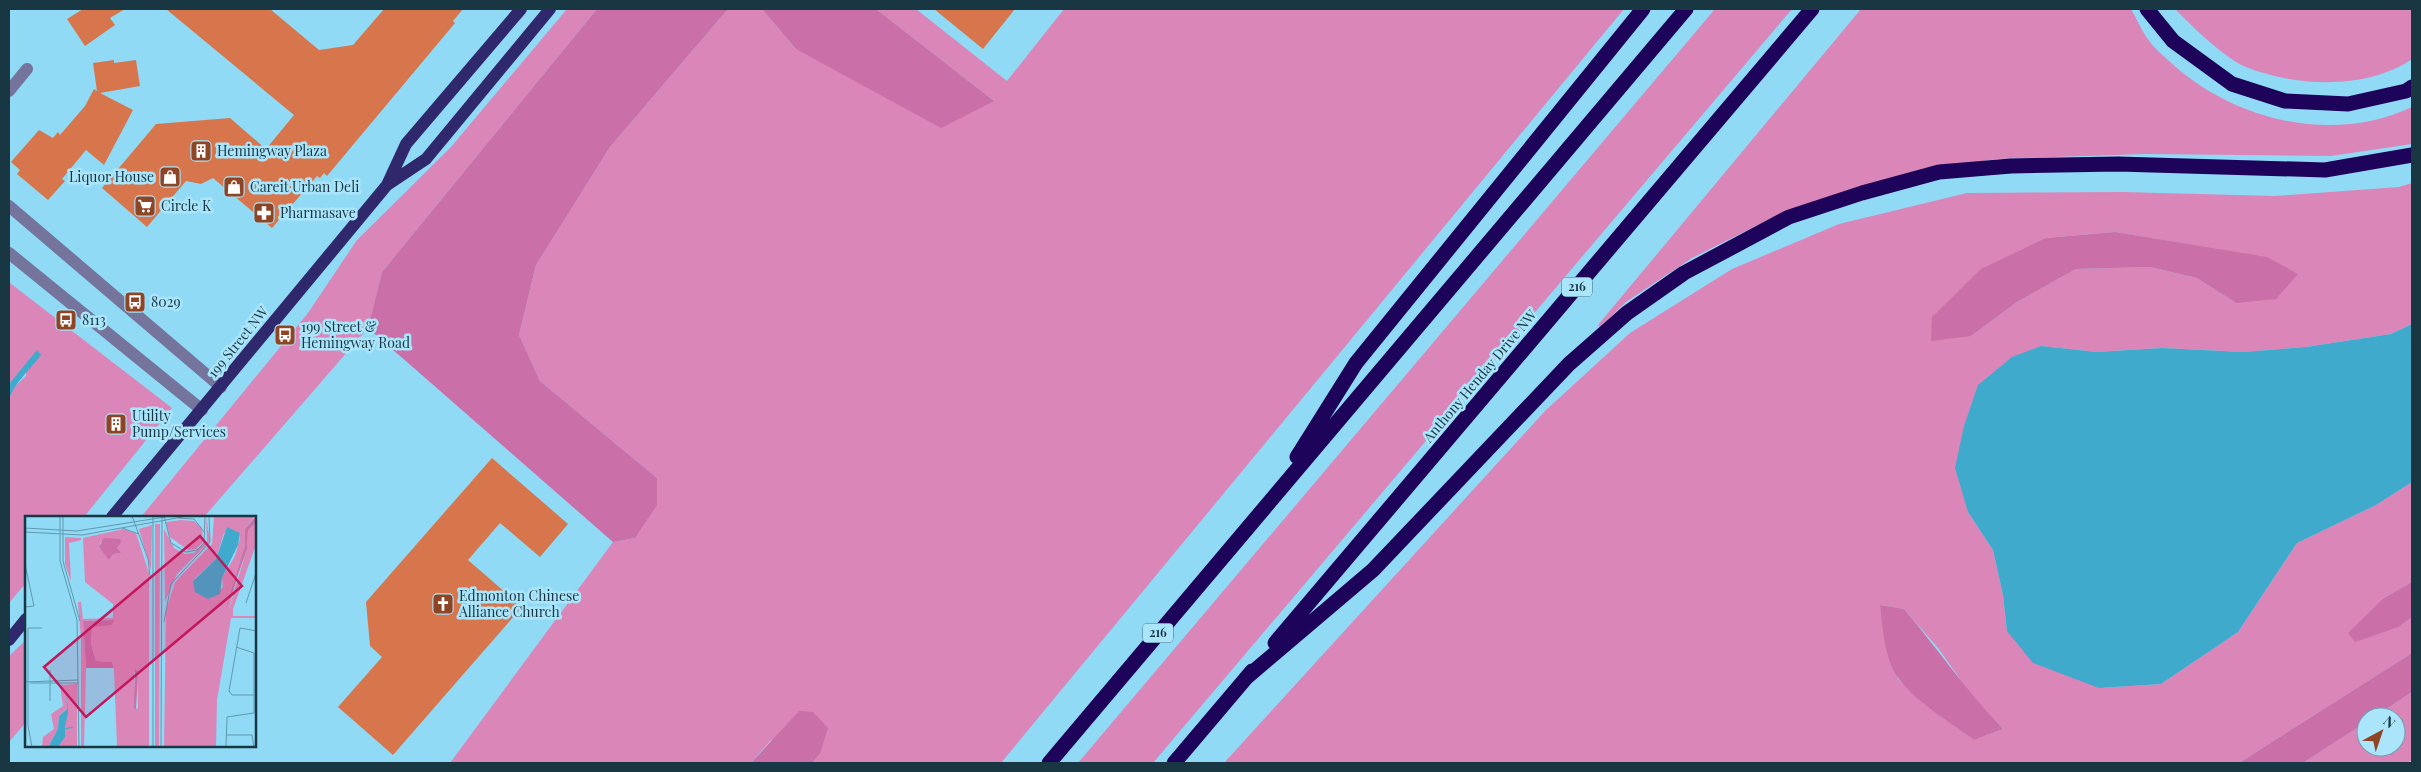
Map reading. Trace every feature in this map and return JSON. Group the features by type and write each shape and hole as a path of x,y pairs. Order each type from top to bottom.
{"highway":[{"path":"1268,503 1356,363 1642,9"},
{"name":"216","path":"1048,763 1686,9"},
{"name":"Anthony Henday Drive NW","path":"1174,763 1812,9"},
{"path":"2148,9 2174,41 2232,84 2285,101 2348,104 2412,87"},
{"path":"1247,677 1373,570 1569,364 1627,313 1684,273 1789,217 1862,193 1939,172 2011,166 2118,164 2325,170 2412,155"}],"main road":[{"name":"199 Street NW","path":"113,516 387,185 406,144 520,9"},
{"name":"199 Street NW","path":"387,185 426,158 550,9"},
{"path":"9,640 25,620"}],"street":[{"path":"9,90 26,69"},
{"path":"9,206 221,387"},
{"path":"9,253 202,410"}],"shaded area":[{"path":"567,9 597,9 382,272 368,328 205,516 142,516 308,313 357,240 451,147"},
{"path":"597,9 728,9 610,147 536,265 519,335 540,381 657,478 657,505 635,538 613,542 368,328 382,272"},
{"path":"728,9 762,9 796,49 994,101 876,9 916,9 1007,81 1064,9 1624,9 1001,763 812,763 820,754 771,740 751,763 450,763 613,542 635,538 657,478 540,381 519,335 536,265 610,147"},
{"path":"762,9 876,9 994,101 941,128 796,49"},
{"path":"1715,9 1792,9 1153,763 1078,763"},
{"path":"1861,9 2131,9 2144,34 2157,50 2194,81 2222,98 2252,112 2284,120 2317,125 2349,124 2381,118 2412,107 2412,144 2331,156 2145,154 1998,159 1925,168 1778,215 1692,258 1626,302 1600,327 1598,325"},
{"path":"2175,9 2412,9 2412,59 2394,69 2374,76 2353,80 2331,82 2287,79 2266,74 2237,62 2209,41"},
{"path":"2412,183 2412,324 2391,334 2306,347 2243,352 2162,348 2097,352 2041,346 1968,512 1993,550 2003,595 2007,631 2099,688 2161,684 2238,632 2297,543 2376,505 2412,482 2412,582 2384,598 2355,641 2399,627 2412,617 2412,653 2239,763 1224,763 1545,411 1630,333 1732,269 1839,224 1967,193 2123,192 2275,196 2399,187","holes":["2115,232 2238,253 2236,303 2197,278 2150,267 2076,269 2017,302 1971,336 2046,238","1880,605 1904,609 1938,648 1975,700 2003,729 1974,740 1924,703 1898,679"]},
{"path":"2115,232 2267,257 2298,274 2276,299 2236,303 2197,278 2150,267 2076,269 2017,302 1971,336 1931,341 1932,317 1981,269 2046,238"},
{"path":"10,283 172,408 85,516 25,516 25,584 9,603 9,401 11,390 26,376 26,364 9,384"},
{"path":"2412,582 2412,617 2399,627 2355,642 2348,633 2384,598"},
{"path":"1880,605 1904,609 1977,700 2003,729 1974,740 1924,704 1906,687 1894,671 1887,653"},
{"path":"25,641 25,723 9,742 9,656"},
{"path":"2412,653 2412,692 2389,707 2356,707 2356,729 2303,763 2239,763"},
{"path":"2412,692 2412,760 2407,763 2303,763 2356,729 2356,757 2406,757 2406,707 2389,707"},
{"path":"799,711 813,712 828,728 820,754 812,763 751,763"}],"water":[{"path":"2412,324 2412,482 2376,505 2297,543 2238,632 2161,684 2099,688 2033,663 2007,631 2003,595 1993,550 1968,512 1955,468 1964,426 1978,385 2012,357 2041,346 2097,352 2162,348 2243,352 2306,347 2391,334"},
{"path":"37,350 41,355 18,383 9,401 9,384"}],"building":[{"path":"83,9 125,9 110,18 115,25 85,46 67,19"},
{"path":"166,9 270,9 319,50 353,45 384,9 463,9 453,21 455,23 327,176 324,173 320,178 317,176 272,228 213,178 201,184 186,181 147,227 102,188 156,124 230,118 266,149 294,115"},
{"path":"934,9 1015,9 983,49"},
{"path":"114,60 114,63 136,60 140,86 100,93 133,110 104,165 86,150 62,179 65,181 48,200 17,174 20,170 11,162 39,130 53,138 58,132 60,135 85,106 94,89 97,91 93,63"},
{"name":"Utility Pump/Services","path":"125,415 126,430 108,432 106,417"},
{"name":"Edmonton Chinese Alliance Church","path":"492,458 568,524 540,557 500,523 468,560 522,607 393,755 338,707 382,657 370,646 366,602"}],"place":[{"name":"Hemingway Plaza","path":"201,151"},
{"name":"Liquor House","path":"170,177"},
{"name":"Careit Urban Deli","path":"234,187"},
{"name":"Circle K","path":"145,206"},
{"name":"Pharmasave","path":"264,213"},
{"name":"8029","path":"135,302"},
{"name":"8113","path":"66,320"},
{"name":"199 Street & Hemingway Road","path":"285,335"},
{"name":"Utility Pump/Services","path":"116,424"},
{"name":"Edmonton Chinese Alliance Church","path":"443,604"}]}
